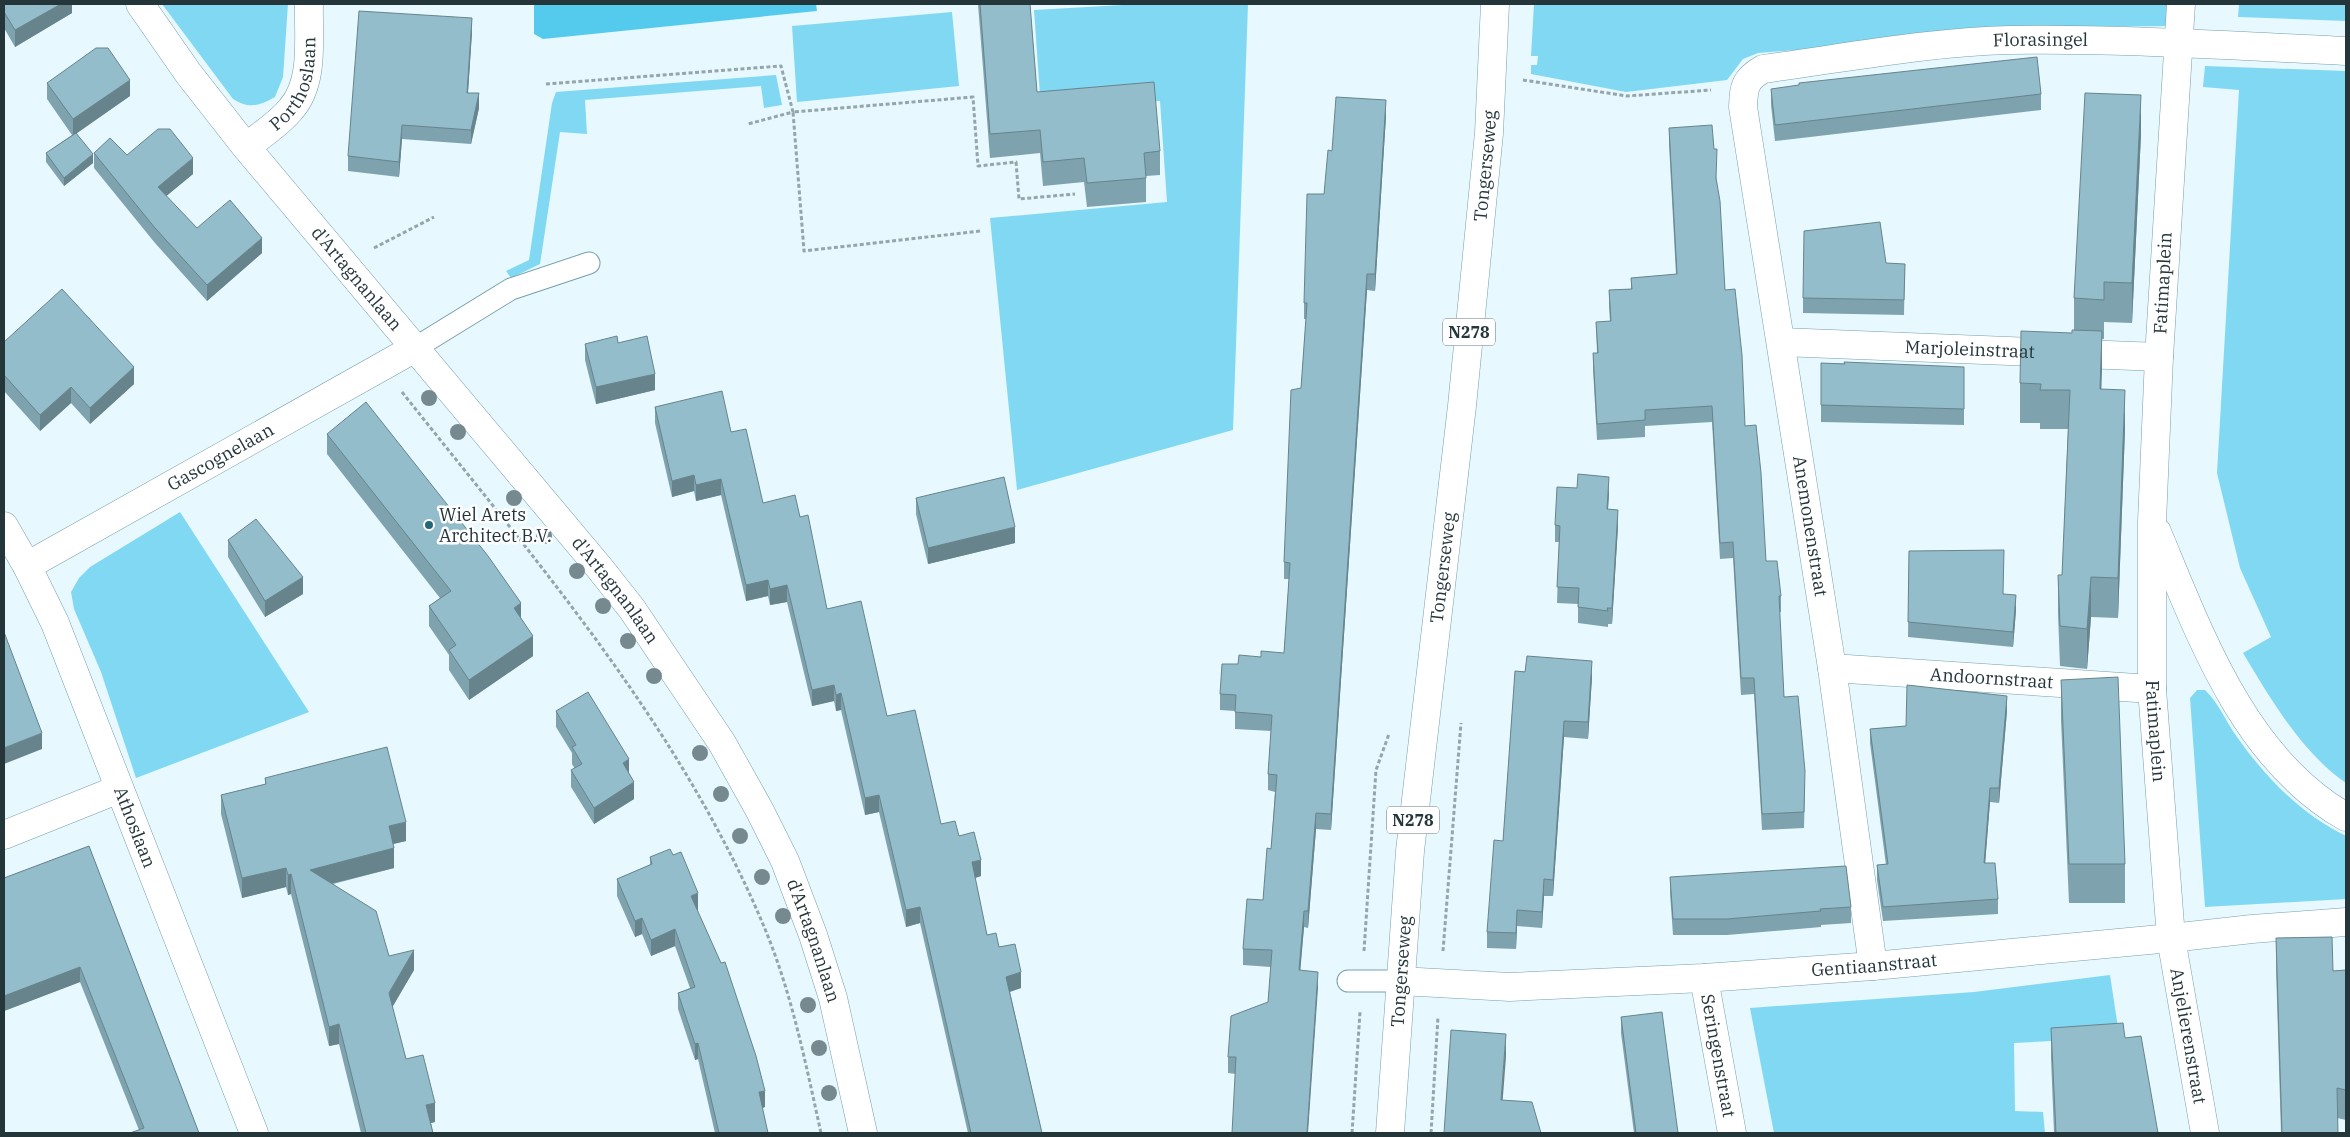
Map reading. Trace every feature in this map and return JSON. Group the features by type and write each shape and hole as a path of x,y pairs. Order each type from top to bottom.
{"street":[{"name":"d'Artagnanlaan","path":"140,4 188,73 246,147 604,573 632,609 722,743 760,810 785,861 813,935 833,998 864,1133"},
{"name":"Porthoslaan","path":"246,147 281,119 299,98 306,74 309,4"},
{"name":"Tongerseweg","path":"1390,1133 1410,851 1462,406 1488,143 1495,4"},
{"name":"Fatimaplein","path":"2171,938 2152,690 2152,522 2159,357 2181,4"},
{"name":"Florasingel","path":"1744,87 1751,75 1763,69 1958,44 2008,40 2346,50"},
{"name":"Anemonenstraat","path":"1744,87 1742,107 1832,668 1873,966"},
{"name":"Marjoleinstraat","path":"1780,342 2159,357"},
{"name":"Gascognelaan","path":"27,566 415,348"},
{"name":"Fatimaplein","path":"2152,522 2206,649 2228,688 2266,745 2292,776 2317,799 2346,818"},
{"name":"Athoslaan","path":"4,526 27,566 55,623 254,1133"},
{"name":"Andoornstraat","path":"1832,668 2152,690"},
{"path":"4,835 119,789"},
{"name":"Gentiaanstraat","path":"1400,982 1510,987 1704,978 1873,966 2171,938 2252,928 2346,922"},
{"name":"Anjelierenstraat","path":"2171,938 2205,1133"},
{"name":"Seringenstraat","path":"1704,978 1732,1133"}],"lane":[{"path":"415,348 511,290 589,262"},
{"path":"1355,981 1400,982"}],"path":[{"path":"546,84 781,66 793,112 804,251 980,231"},
{"path":"1517,80 1627,96 1744,87"},
{"path":"748,124 793,112 973,97 978,166 1016,162 1019,199 1075,194"},
{"path":"345,264 434,217"},
{"path":"381,367 575,610 641,702 691,780 730,854 765,930 793,1014 821,1133"},
{"path":"1352,1133 1355,981 1374,791 1379,761"},
{"path":"1431,1133 1438,1018"}],"shaded area":[{"path":"162,4 288,4 283,77 275,97 264,103 254,105 244,104 233,99"},
{"path":"534,4 816,4 817,11 543,39 534,34"},
{"path":"1140,4 1248,4 1233,430 1017,490 990,218 1167,202 1160,101 1041,110 1034,10"},
{"path":"1534,4 2168,4 2166,26 2078,27 1758,53 1743,59 1727,80 1626,92 1531,74 1531,65 1537,65 1538,56 1531,56"},
{"path":"2239,4 2346,4 2346,21 2238,17"},
{"path":"952,12 959,86 797,102 792,26"},
{"path":"2205,66 2346,71 2346,783 2330,771 2301,741 2264,688 2243,653 2271,637 2240,568 2217,473 2239,90 2203,87"},
{"path":"776,75 782,105 764,108 761,86 585,100 587,134 560,132 540,264 511,278 506,271 529,260 552,103 556,92"},
{"path":"180,512 309,712 136,778 101,672 74,609 71,592 79,578 90,567"},
{"path":"2197,690 2205,690 2210,695 2248,752 2286,794 2314,817 2346,836 2346,899 2205,907 2190,698"},
{"path":"2110,975 2121,1047 2051,1041 2014,1043 2015,1111 2043,1112 2045,1133 1774,1133 1750,1008 1974,992"}],"building":[{"path":"4,4 61,4 15,30 4,12"},
{"path":"980,4 1030,4 1037,92 1154,82 1160,151 1144,153 1146,178 1087,183 1084,158 1043,162 1040,130 990,134"},
{"path":"359,11 472,18 467,93 479,93 471,130 402,125 399,162 348,156"},
{"path":"96,48 108,48 130,80 73,119 47,83"},
{"path":"2037,57 2041,94 1775,125 1771,89 1799,85 1799,83"},
{"path":"2085,93 2141,95 2132,283 2104,282 2104,300 2074,298"},
{"path":"1336,97 1386,100 1375,274 1367,274 1331,814 1316,813 1308,911 1304,911 1299,970 1318,972 1307,1133 1232,1133 1236,1057 1228,1057 1231,1016 1268,1002 1272,950 1243,949 1247,899 1263,900 1267,848 1271,849 1277,775 1268,774 1272,715 1235,712 1236,695 1220,694 1222,664 1238,664 1239,655 1261,657 1261,651 1284,653 1290,563 1284,562 1291,390 1301,388 1307,303 1304,303 1307,194 1324,194 1328,150 1332,151"},
{"path":"1712,125 1714,149 1717,149 1716,178 1720,201 1725,290 1735,289 1742,355 1745,426 1756,425 1766,561 1777,561 1781,596 1779,596 1784,697 1798,696 1805,771 1804,812 1762,814 1754,678 1741,678 1733,542 1720,543 1712,406 1645,410 1645,420 1597,424 1593,353 1598,353 1596,322 1611,321 1609,290 1632,289 1631,278 1677,274 1669,128"},
{"path":"158,129 170,129 193,158 158,187 197,228 230,200 262,238 207,285 155,228 94,153 110,138 127,155"},
{"path":"76,133 93,154 64,178 46,153"},
{"path":"1880,222 1886,263 1905,264 1904,300 1803,298 1804,231"},
{"path":"62,289 134,367 90,408 71,387 40,415 4,375 4,342"},
{"path":"2072,330 2102,331 2100,389 2125,390 2118,578 2091,577 2087,629 2060,626 2058,575 2062,575 2070,390 2040,390 2041,384 2020,383 2021,331 2072,333"},
{"path":"617,336 618,343 647,336 655,374 596,387 585,344"},
{"path":"1844,362 1964,367 1964,409 1821,405 1821,363 1845,364"},
{"path":"722,391 731,432 746,429 763,503 795,495 800,517 808,515 827,609 861,601 887,716 915,710 941,824 955,821 959,836 974,832 981,860 972,862 987,935 996,933 999,947 1015,944 1021,972 1006,977 1042,1133 971,1133 920,907 906,910 879,795 865,798 841,693 836,695 834,685 812,690 787,585 770,589 768,580 746,585 721,479 696,485 694,475 672,481 655,407"},
{"path":"366,402 488,556 521,603 514,608 533,636 469,680 449,650 456,645 429,606 451,591 327,434"},
{"path":"1578,474 1609,477 1607,509 1618,510 1612,608 1607,608 1608,611 1578,607 1579,588 1557,587 1560,526 1555,525 1557,487 1577,488"},
{"path":"1004,477 1015,527 928,548 916,498"},
{"path":"256,519 303,577 265,601 228,540"},
{"path":"2004,550 2003,594 2016,595 2013,632 1908,622 1909,551"},
{"path":"4,632 42,733 4,748"},
{"path":"1527,656 1592,661 1588,722 1564,721 1553,880 1544,879 1542,912 1517,910 1516,933 1487,932 1494,840 1503,841 1515,671 1525,672"},
{"path":"2118,677 2125,864 2069,864 2061,680"},
{"path":"1907,685 2007,696 1999,788 1990,788 1984,863 1995,863 1998,899 1883,907 1877,865 1888,864 1870,729 1906,726"},
{"path":"588,692 629,759 623,763 634,782 594,808 571,770 582,764 572,747 576,745 556,711"},
{"path":"387,747 406,822 389,826 394,848 310,870 376,911 389,956 414,950 389,993 406,1059 423,1055 435,1103 426,1105 433,1133 366,1133 339,1024 329,1027 291,874 288,875 286,868 242,878 221,795 266,784 265,778"},
{"path":"89,846 199,1133 130,1133 144,1128 80,967 4,996 4,878"},
{"path":"670,849 673,855 681,852 698,893 691,896 721,963 725,962 756,1056 765,1091 759,1092 768,1133 719,1133 698,1043 695,1044 678,993 695,987 675,929 651,940 642,918 635,921 617,879 652,864 650,857"},
{"path":"1846,866 1851,907 1727,919 1673,919 1670,877"},
{"path":"2332,937 2333,971 2346,970 2346,1090 2337,1088 2338,1133 2282,1133 2276,938"},
{"path":"1662,1012 1678,1133 1636,1133 1621,1017"},
{"path":"2123,1023 2125,1038 2141,1036 2158,1133 2056,1133 2051,1028"},
{"path":"1451,1030 1506,1034 1501,1100 1532,1102 1541,1133 1444,1133"}],"place":[{"name":"Wiel Arets Architect B.V.","path":"429,525"}]}
